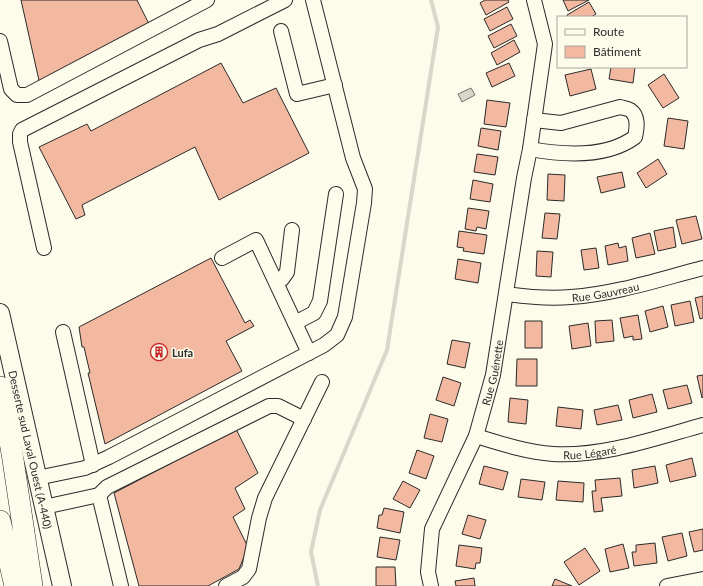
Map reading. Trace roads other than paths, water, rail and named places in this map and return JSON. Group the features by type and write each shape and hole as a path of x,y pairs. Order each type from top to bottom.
{"highway":[{"path":"0,387 12,453 32,586"},
{"path":"0,521 15,586"}],"main road":[{"name":"Desserte sud Laval Ouest (A-440)","path":"0,313 62,586"}],"street":[{"path":"0,41 11,89 17,95 27,95 207,0"},
{"path":"44,248 20,142 20,134 22,130 199,40 218,34 285,0"},
{"path":"37,478 93,465 309,353 333,339 337,335 342,325 349,297 365,189 353,158 313,0"},
{"name":"Rue Guénette","path":"431,586 428,572 432,529 476,436 493,375 524,178 530,149 545,44 534,0"},
{"path":"281,31 297,94 335,85"},
{"path":"530,149 556,154 585,153 612,148 626,144 635,137 638,126 634,116 629,110 620,108 561,123 534,120"},
{"path":"295,323 314,313 320,301 336,194"},
{"path":"276,282 287,272 292,230"},
{"path":"222,258 256,240 309,353"},
{"name":"Rue Gauvreau","path":"506,294 540,298 571,297 602,293 703,268"},
{"path":"63,332 93,465"},
{"path":"226,586 247,574 259,518 265,498 322,382"},
{"path":"44,507 99,495 107,487 269,406 278,406 304,419"},
{"name":"Rue Légaré","path":"476,436 523,450 568,454 601,451 703,426"},
{"path":"99,495 121,586"},
{"path":"667,586 703,579"}],"waterway":[{"path":"318,586 311,552 320,510 387,350 438,27 431,0"}],"place":[{"name":"Lufa","path":"159,352"}]}
